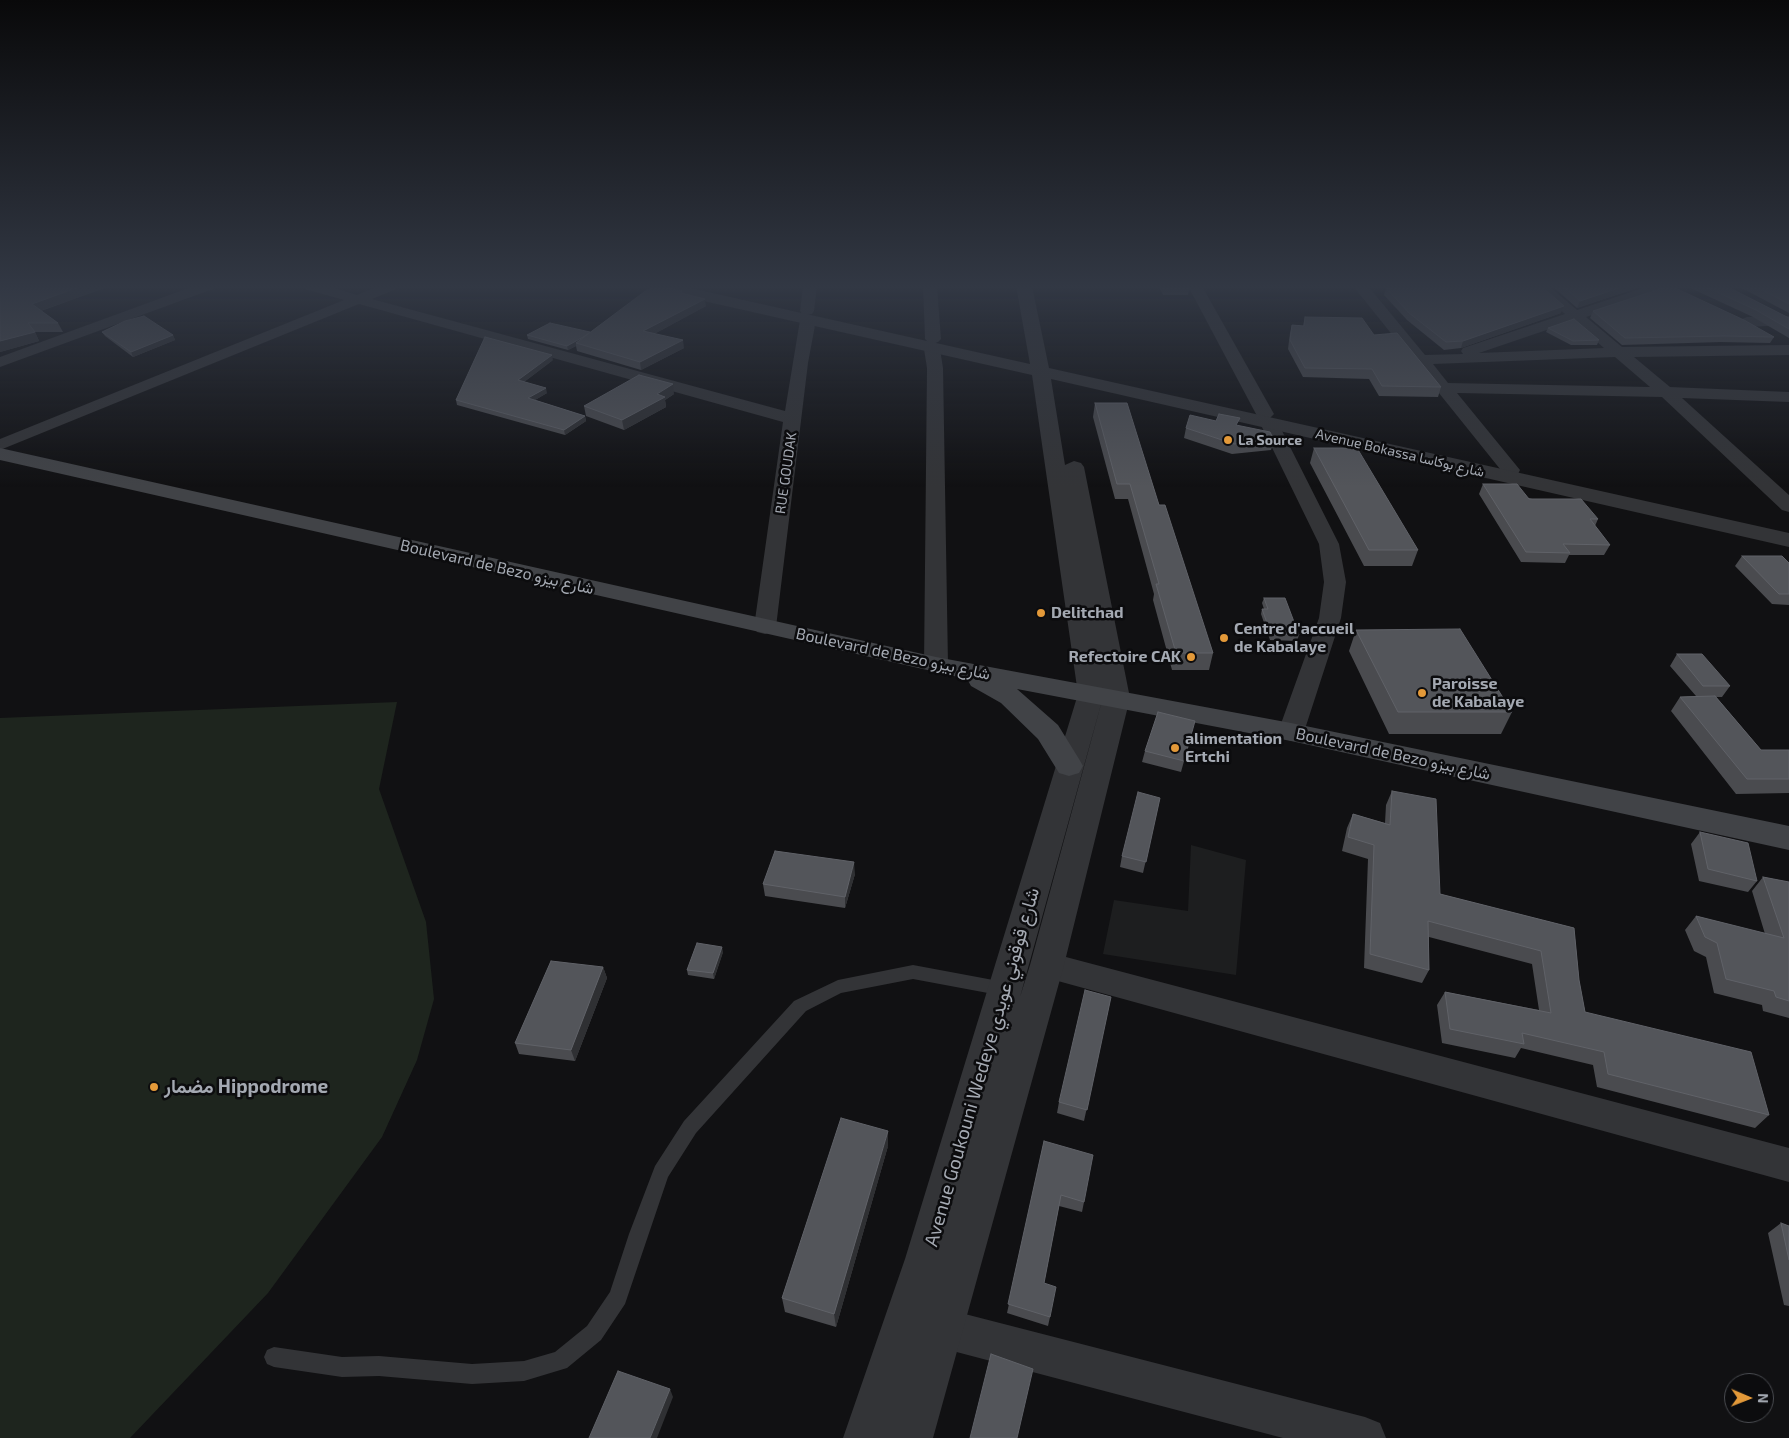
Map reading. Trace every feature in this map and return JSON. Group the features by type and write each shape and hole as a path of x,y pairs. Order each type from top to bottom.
{"main road":[{"name":"Boulevard de Bezo شارع بيزو","path":"0,454 936,665 1291,732 1789,838"},
{"path":"964,670 1011,697 1048,732 1069,766"}],"street":[{"path":"0,362 24,353"},
{"path":"0,446 227,353"},
{"path":"552,353 793,419"},
{"name":"RUE GOUDAK","path":"765,627 801,353"},
{"path":"933,353 935,368 936,665"},
{"name":"Avenue Bokassa شارع بوكاسا","path":"974,353 1267,418 1789,540"},
{"path":"1043,353 1048,369"},
{"path":"1046,353 1104,696"},
{"path":"1231,353 1267,418 1329,544 1335,582 1330,618 1291,732"},
{"path":"1415,353 1512,470"},
{"path":"1458,358 1466,353"},
{"path":"1421,360 1589,353"},
{"path":"1620,353 1666,392 1789,506"},
{"path":"1443,388 1666,392 1789,397"},
{"name":"Avenue Bokassa شارع بوكاسا","path":"1267,418 1789,531"},
{"name":"Avenue Goukouni Wedeye شارع قوقوني عويدي","path":"909,1438 923,1323 926,1259 1069,766 1104,696"},
{"name":"Avenue Goukouni Wedeye شارع قوقوني عويدي","path":"867,1438 923,1323 1047,965 1104,696"},
{"path":"1047,965 1789,1165"},
{"path":"923,1323 1365,1438"}],"lane":[{"path":"274,1357 342,1367 378,1366 472,1374 524,1371 560,1361 594,1333 618,1297 638,1234 661,1172 690,1127 800,1006 838,987 913,972 1004,989"}],"shaded area":[{"name":"مضمار Hippodrome","path":"397,702 379,789 426,922 434,999 417,1060 382,1137 268,1293 130,1438 0,1438 0,718"},
{"path":"1191,845 1246,860 1236,975 1103,954 1114,900 1188,911"}],"building":[{"path":"478,353 545,353 552,355 518,380 546,388 528,398 585,416 564,430 456,400"},
{"path":"610,353 657,353 640,362"},
{"path":"1297,353 1413,353 1441,387 1382,386 1372,369 1305,368"},
{"path":"639,375 673,384 657,394 665,397 622,420 584,406"},
{"path":"1095,403 1127,403 1159,505 1165,505 1213,653 1176,653 1156,584 1159,584 1130,484 1117,484"},
{"path":"1219,414 1240,418 1236,425 1270,432 1274,440 1234,444 1186,428 1190,415 1216,421"},
{"path":"1314,448 1357,448 1418,550 1369,550"},
{"path":"1483,484 1517,484 1529,499 1581,499 1598,519 1590,519 1610,545 1563,544 1570,553 1526,552"},
{"path":"1742,556 1782,556 1789,563 1789,594 1779,594"},
{"path":"1264,598 1285,598 1299,635 1271,634 1262,609 1268,609"},
{"path":"1460,629 1512,712 1398,712 1356,630"},
{"path":"1677,654 1702,654 1730,686 1703,686"},
{"path":"1715,696 1761,750 1789,750 1789,779 1747,779 1680,697"},
{"path":"1158,712 1195,721 1184,761 1145,751"},
{"path":"1392,791 1436,799 1440,894 1574,928 1579,980 1585,1012 1751,1052 1769,1115 1608,1074 1604,1052 1522,1033 1524,1044 1450,1029 1445,992 1551,1013 1541,951 1428,921 1429,970 1370,954 1374,845 1348,837 1353,814 1390,825"},
{"path":"1138,792 1160,798 1146,862 1122,856"},
{"path":"1700,832 1748,843 1757,881 1708,869"},
{"path":"775,851 854,862 845,897 763,884"},
{"path":"1763,877 1789,882 1789,1001 1776,997 1774,991 1726,979 1717,943 1705,937 1696,916 1784,938"},
{"path":"697,943 722,947 713,973 687,970"},
{"path":"551,961 603,967 571,1050 515,1043"},
{"path":"1085,990 1111,997 1087,1110 1059,1102"},
{"path":"841,1118 888,1131 834,1314 782,1298"},
{"path":"1044,1141 1093,1155 1084,1202 1061,1195 1044,1283 1056,1287 1050,1317 1008,1304"},
{"path":"1781,1223 1789,1226 1789,1260"},
{"path":"991,1354 1033,1369 1017,1438 970,1438"},
{"path":"618,1371 670,1389 650,1438 589,1438"}],"place":[{"name":"La Source","path":"1228,440"},
{"name":"Delitchad","path":"1041,613"},
{"name":"Centre d'accueil de Kabalaye","path":"1224,638"},
{"name":"Refectoire CAK","path":"1191,657"},
{"name":"Paroisse de Kabalaye","path":"1422,693"},
{"name":"alimentation Ertchi","path":"1175,748"},
{"name":"مضمار Hippodrome","path":"154,1087"}]}
